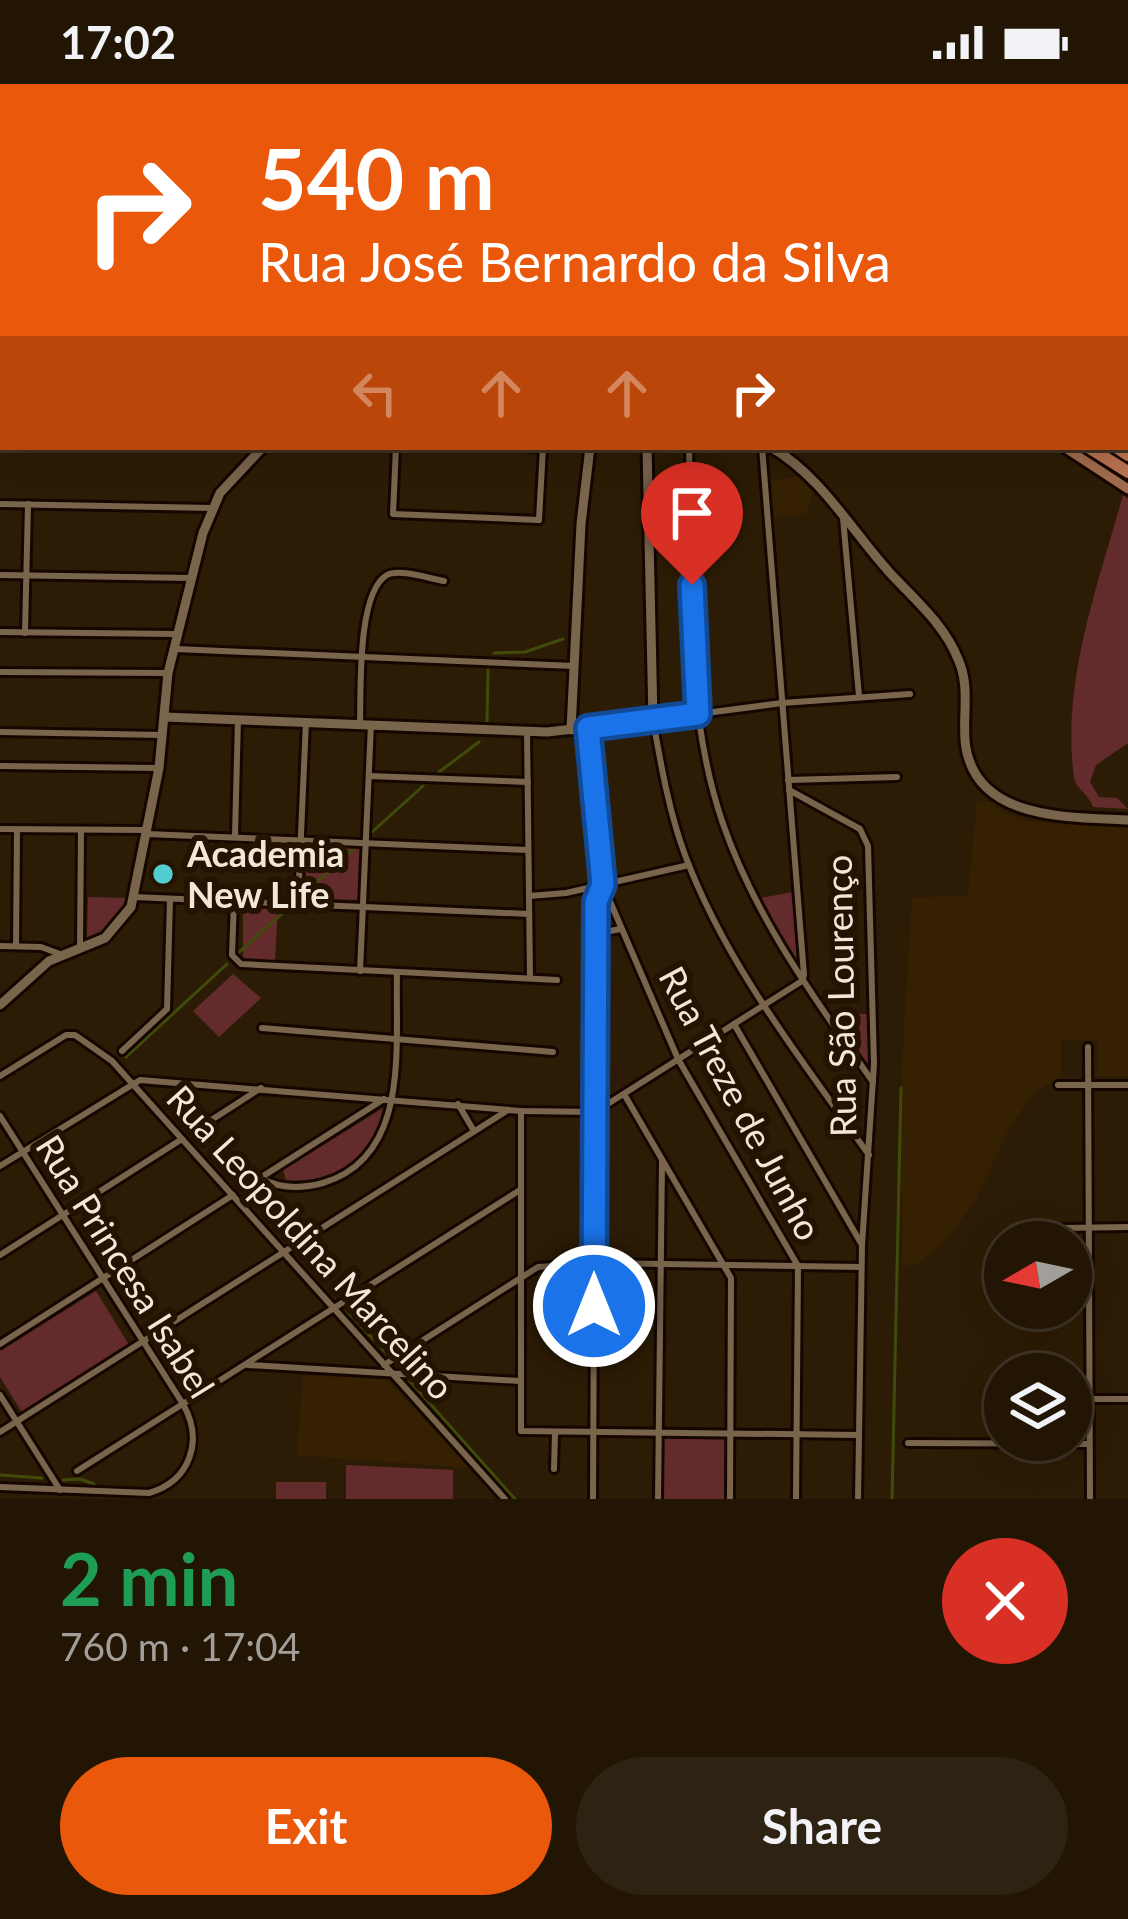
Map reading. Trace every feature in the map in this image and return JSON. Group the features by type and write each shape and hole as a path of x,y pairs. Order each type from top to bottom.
{"highway":[{"path":"1093,450 1128,472"}],"main road":[{"path":"0,1005 60,954 113,932 134,897 159,769 172,649 190,578 212,508 260,450"},
{"path":"571,730 581,524 590,450"},
{"path":"164,716 527,731 653,720 647,450"},
{"path":"775,450 811,478 956,652 966,697 968,752 980,782 1005,800 1036,813 1128,820"},
{"path":"1069,450 1128,488"}],"street":[{"path":"396,450 393,514 539,520 543,450"},
{"path":"689,450 698,714 726,833 764,916 802,981 873,1082"},
{"path":"0,1166 132,1082 158,1079 521,1111 595,1112 802,981 762,450"},
{"path":"0,504 212,508"},
{"path":"25,632 28,504"},
{"path":"843,514 859,698"},
{"path":"360,971 369,776 364,616 384,577 393,573 444,581"},
{"path":"0,575 190,578"},
{"path":"0,632 176,634"},
{"path":"172,649 574,666"},
{"path":"0,672 168,673"},
{"path":"868,1155 731,950 689,865 670,810 653,720 782,703 910,694"},
{"path":"235,836 238,719"},
{"path":"298,902 306,722"},
{"path":"588,728 603,884 596,896 593,1499"},
{"path":"527,731 530,978"},
{"path":"0,732 163,735"},
{"path":"0,766 159,769"},
{"path":"369,776 528,782"},
{"path":"789,785 897,777"},
{"name":"Rua São Lourenço","path":"789,785 860,829 866,838 873,1082 861,1267 858,1499"},
{"path":"0,829 528,850"},
{"path":"16,946 17,829"},
{"path":"80,947 82,830"},
{"path":"529,896 566,893 689,865"},
{"name":"Rua Treze de Junho","path":"603,884 678,1059 798,1266 796,1499"},
{"path":"134,897 530,914"},
{"path":"122,1052 167,1009 170,898"},
{"path":"234,901 232,955 237,963 556,980"},
{"path":"596,934 620,929"},
{"path":"0,946 40,946 60,954"},
{"path":"260,1178 286,1187 321,1184 359,1164 382,1135 395,1039 397,973"},
{"path":"734,1024 862,1245"},
{"path":"262,1028 553,1052"},
{"name":"Rua Leopoldina Marcelino","path":"0,1076 66,1035 75,1035 97,1050 132,1082 505,1499"},
{"path":"1088,1047 1089,1221"},
{"path":"1058,1085 1128,1085"},
{"path":"199,1128 261,1088"},
{"path":"624,1094 732,1283 730,1499"},
{"path":"246,1187 387,1099"},
{"path":"458,1104 473,1131"},
{"path":"0,1432 508,1110"},
{"path":"521,1111 521,1431 859,1435"},
{"name":"Rua Princesa Isabel","path":"0,1116 183,1404 194,1433 182,1474 159,1490 129,1497 0,1487"},
{"path":"0,1255 182,1139"},
{"path":"658,1499 662,1157"},
{"path":"280,1166 286,1187"},
{"path":"77,1471 521,1190"},
{"path":"0,1343 233,1196"},
{"path":"1092,1228 1128,1227"},
{"path":"384,1365 532,1269 547,1265 861,1267"},
{"path":"244,1365 519,1381"},
{"path":"0,1395 60,1495"},
{"path":"1092,1400 1128,1399"},
{"path":"554,1469 555,1433"},
{"path":"908,1443 984,1443"},
{"path":"1089,1461 1090,1499"}],"shaded area":[{"path":"801,476 814,491 806,514 773,517 770,481"},
{"path":"1123,495 1128,499 1128,743 1096,765 1090,782 1099,797 1117,798 1128,809 1093,807 1075,781 1071,742 1084,634"},
{"path":"977,801 991,802 1025,821 1128,827 1128,1077 1097,1077 1097,1040 1061,1040 1061,1077 1034,1092 959,1223 937,1249 916,1264 902,1266 901,1080 912,898 968,895"},
{"path":"307,843 361,844 359,900 305,898"},
{"path":"793,892 800,969 760,898"},
{"path":"88,897 127,898 110,927 87,938"},
{"path":"243,904 278,905 275,961 243,957"},
{"path":"233,974 261,998 219,1037 193,1011"},
{"path":"828,1013 868,1014 868,1064"},
{"path":"383,1108 372,1140 350,1164 320,1177 286,1180 283,1170"},
{"path":"96,1291 129,1345 23,1414 0,1377 0,1351"},
{"path":"303,1375 387,1380 470,1468 297,1455"},
{"path":"663,1437 726,1438 727,1499 662,1499"},
{"path":"346,1465 453,1470 453,1499 346,1499"},
{"path":"276,1482 326,1482 326,1499 276,1499"}],"waterway":[{"path":"494,653 525,652 563,639"},
{"path":"487,722 488,670"},
{"path":"439,772 479,742"},
{"path":"372,832 423,786"},
{"path":"303,894 355,848"},
{"path":"237,954 286,910"},
{"path":"126,1057 227,964"},
{"path":"892,1499 901,1088"},
{"path":"347,1311 389,1356"},
{"path":"409,1380 515,1499"},
{"path":"0,1475 42,1478"},
{"path":"63,1480 94,1484"}],"place":[{"name":"Academia New Life","path":"163,874"}],"route":[{"path":"594,1306 596,902 603,884 588,728 698,714 692,585"}]}
